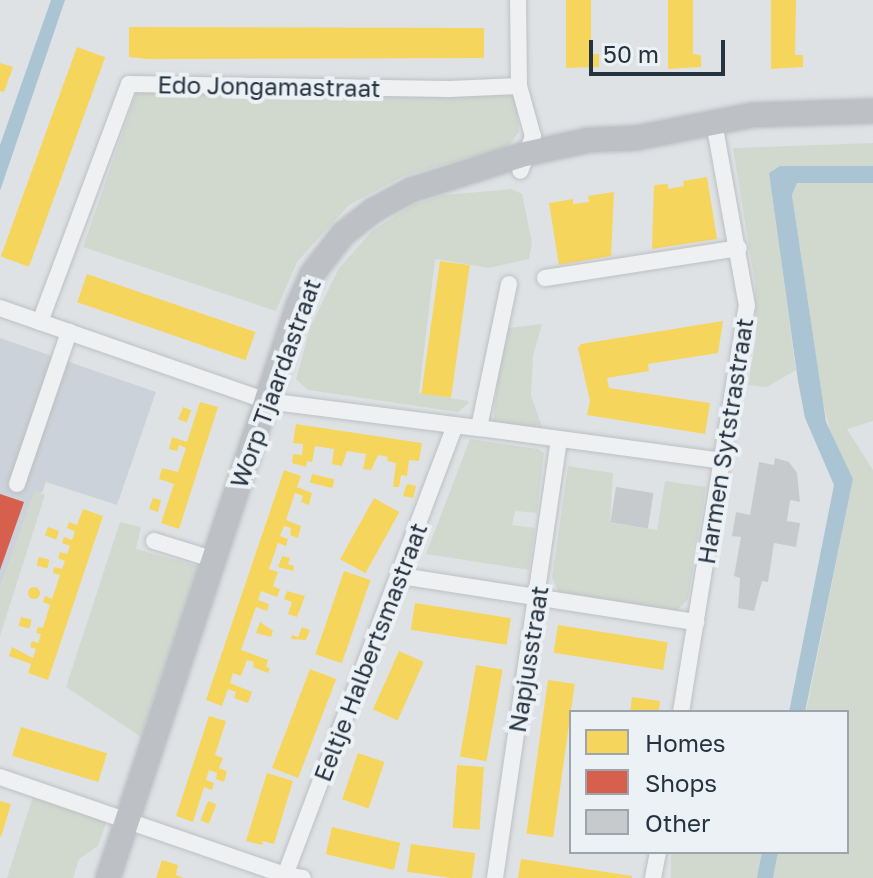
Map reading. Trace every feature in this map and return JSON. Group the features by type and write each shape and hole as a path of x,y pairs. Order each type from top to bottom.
{"main road":[{"name":"Worp Tjaardastraat","path":"108,878 212,559 303,295 313,273 343,234 374,210 411,190 447,180 464,182 522,163 599,153 636,138 714,123 794,112 873,111"}],"street":[{"path":"518,0 519,86 533,136 522,163"},
{"name":"Edo Jongamastraat","path":"40,322 129,84 449,89 519,86"},
{"name":"Harmen Sytstrastraat","path":"681,710 747,306 739,248 714,123"},
{"path":"545,278 739,248"},
{"path":"479,428 509,284"},
{"path":"0,308 267,401 559,440 584,440 722,461"},
{"path":"17,484 69,332"},
{"name":"Eeltje Halbertsmastraat","path":"284,876 401,576 455,425"},
{"name":"Napjusstraat","path":"495,878 559,440"},
{"path":"154,541 212,559"},
{"path":"401,576 696,622"},
{"path":"0,777 284,876 303,878"},
{"path":"653,878 658,854"}],"shaded area":[{"path":"514,89 519,132 503,153 466,158 404,176 349,205 297,262 276,311 83,247 137,91"},
{"path":"873,143 873,166 780,166 769,173 796,370 767,387 748,385 756,338 755,284 733,148"},
{"path":"797,183 873,183 873,421 847,429 873,470 873,878 773,878 778,854 849,854 849,710 806,710 853,479 832,438 823,403 792,195"},
{"path":"512,189 522,194 532,243 529,259 489,268 435,259 419,393 468,401 468,404 458,412 308,390 296,379 311,325 339,268 373,230 413,205 444,195"},
{"path":"542,324 533,356 531,395 543,430 493,424 501,345 507,328"},
{"path":"0,338 156,392 117,505 46,482 42,493 35,491 0,589"},
{"path":"470,439 538,449 544,453 537,513 515,511 512,525 535,528 529,570 426,554"},
{"path":"568,466 613,473 610,523 657,530 665,481 706,487 688,599 675,613 560,595 552,578"},
{"path":"35,490 45,495 0,636 0,589"},
{"path":"120,522 141,527 136,549 199,566 141,737 66,687"},
{"path":"33,796 107,820 98,846 79,859 73,878 7,878"},
{"path":"671,854 762,854 762,878 671,878"}],"water":[{"path":"51,0 65,0 0,191 0,145"},
{"path":"780,166 873,166 873,183 797,183 792,195 826,422 853,479 805,710 789,710 834,485 805,418 769,173"},
{"path":"762,854 778,854 773,878 757,878"}],"building: Homes":[{"path":"566,0 591,0 591,54 599,54 599,67 566,68"},
{"path":"668,0 693,0 693,54 701,55 701,67 668,69"},
{"path":"771,0 796,0 795,55 803,55 803,67 771,69"},
{"path":"129,27 484,28 484,58 147,59 129,57"},
{"path":"77,47 105,57 29,267 1,257"},
{"path":"0,63 13,67 4,92 0,91"},
{"path":"707,177 717,239 652,249 654,185 668,184 668,189 684,186 683,181"},
{"path":"614,192 611,256 559,265 549,203 573,199 573,204 589,202 588,196"},
{"path":"440,261 470,265 451,398 421,394"},
{"path":"87,274 255,332 246,360 77,302"},
{"path":"723,321 718,353 648,364 649,371 607,378 609,388 710,403 705,434 587,415 590,401 578,348 581,344"},
{"path":"200,402 218,407 179,529 161,523 174,484 159,479 162,468 178,472 186,448 179,445 177,451 169,449 172,437 187,442"},
{"path":"183,407 191,410 187,422 178,419"},
{"path":"296,424 422,443 419,461 409,460 407,476 401,475 399,487 393,487 396,463 387,461 388,457 378,455 371,470 363,469 366,454 347,451 342,466 332,464 334,449 315,446 312,462 307,461 306,467 292,463 293,454 302,455 303,444 293,443"},
{"path":"284,470 301,476 297,487 312,493 309,505 301,502 303,496 295,493 286,520 301,526 298,538 290,535 291,528 284,526 280,536 288,539 286,546 278,543 269,569 278,572 273,586 280,589 277,597 261,591 258,600 269,604 267,611 256,607 241,650 268,660 266,667 270,668 268,673 253,667 254,662 247,660 241,676 233,673 230,683 252,692 248,703 234,698 236,692 228,689 222,706 206,700"},
{"path":"312,474 334,479 332,488 310,483"},
{"path":"407,484 416,486 413,498 403,496"},
{"path":"153,498 161,500 158,512 149,509"},
{"path":"374,498 399,512 365,573 340,559"},
{"path":"83,509 103,516 48,680 28,673 31,664 9,656 12,647 33,658 36,649 30,647 32,641 38,643 41,634 36,633 38,627 43,628 50,605 43,602 45,596 52,599 60,575 53,573 54,567 62,569 65,561 58,558 60,552 67,554 70,546 62,543 64,537 72,540 75,531 67,528 69,522 77,525"},
{"path":"48,527 59,531 56,540 45,535"},
{"path":"282,556 290,558 288,564 294,566 293,571 278,567"},
{"path":"39,557 50,560 47,569 37,566"},
{"path":"344,571 370,580 342,663 315,654"},
{"path":"34,587 40,593 34,599 28,593"},
{"path":"287,591 305,596 297,617 288,614 292,602 284,599"},
{"path":"415,603 511,618 507,645 411,630"},
{"path":"21,617 32,620 29,629 19,626"},
{"path":"260,622 273,631 271,637 256,633"},
{"path":"558,625 668,642 663,670 554,653"},
{"path":"302,627 310,630 306,640 291,639 292,635 298,637"},
{"path":"399,651 424,662 398,720 373,709"},
{"path":"476,665 503,670 486,761 460,757"},
{"path":"310,669 336,679 298,778 272,768"},
{"path":"548,680 575,684 553,837 526,833"},
{"path":"632,697 660,701 659,710 630,710"},
{"path":"209,716 226,721 215,755 223,758 219,768 227,771 224,782 216,779 217,773 209,770 206,780 214,783 212,790 204,787 193,822 176,816"},
{"path":"21,727 107,753 98,782 12,756"},
{"path":"358,753 384,762 369,808 342,799"},
{"path":"457,765 484,767 480,830 453,828"},
{"path":"267,773 293,781 274,844 263,841 262,845 246,841"},
{"path":"0,801 11,804 1,837 0,836"},
{"path":"208,801 216,804 209,824 200,821"},
{"path":"332,827 400,843 394,870 326,854"},
{"path":"411,844 475,853 472,878 407,872"},
{"path":"521,859 632,876 632,878 518,878"},
{"path":"162,860 178,865 176,875 184,878 156,878"}],"building: Shops":[{"path":"0,494 24,502 0,570"}],"building: Other":[{"path":"775,458 789,462 797,473 800,502 790,500 787,521 800,523 796,547 774,543 768,582 762,581 754,611 738,608 740,578 734,576 741,537 732,536 736,512 750,515 759,462 774,465"},
{"path":"616,487 654,493 648,529 610,523"}]}
